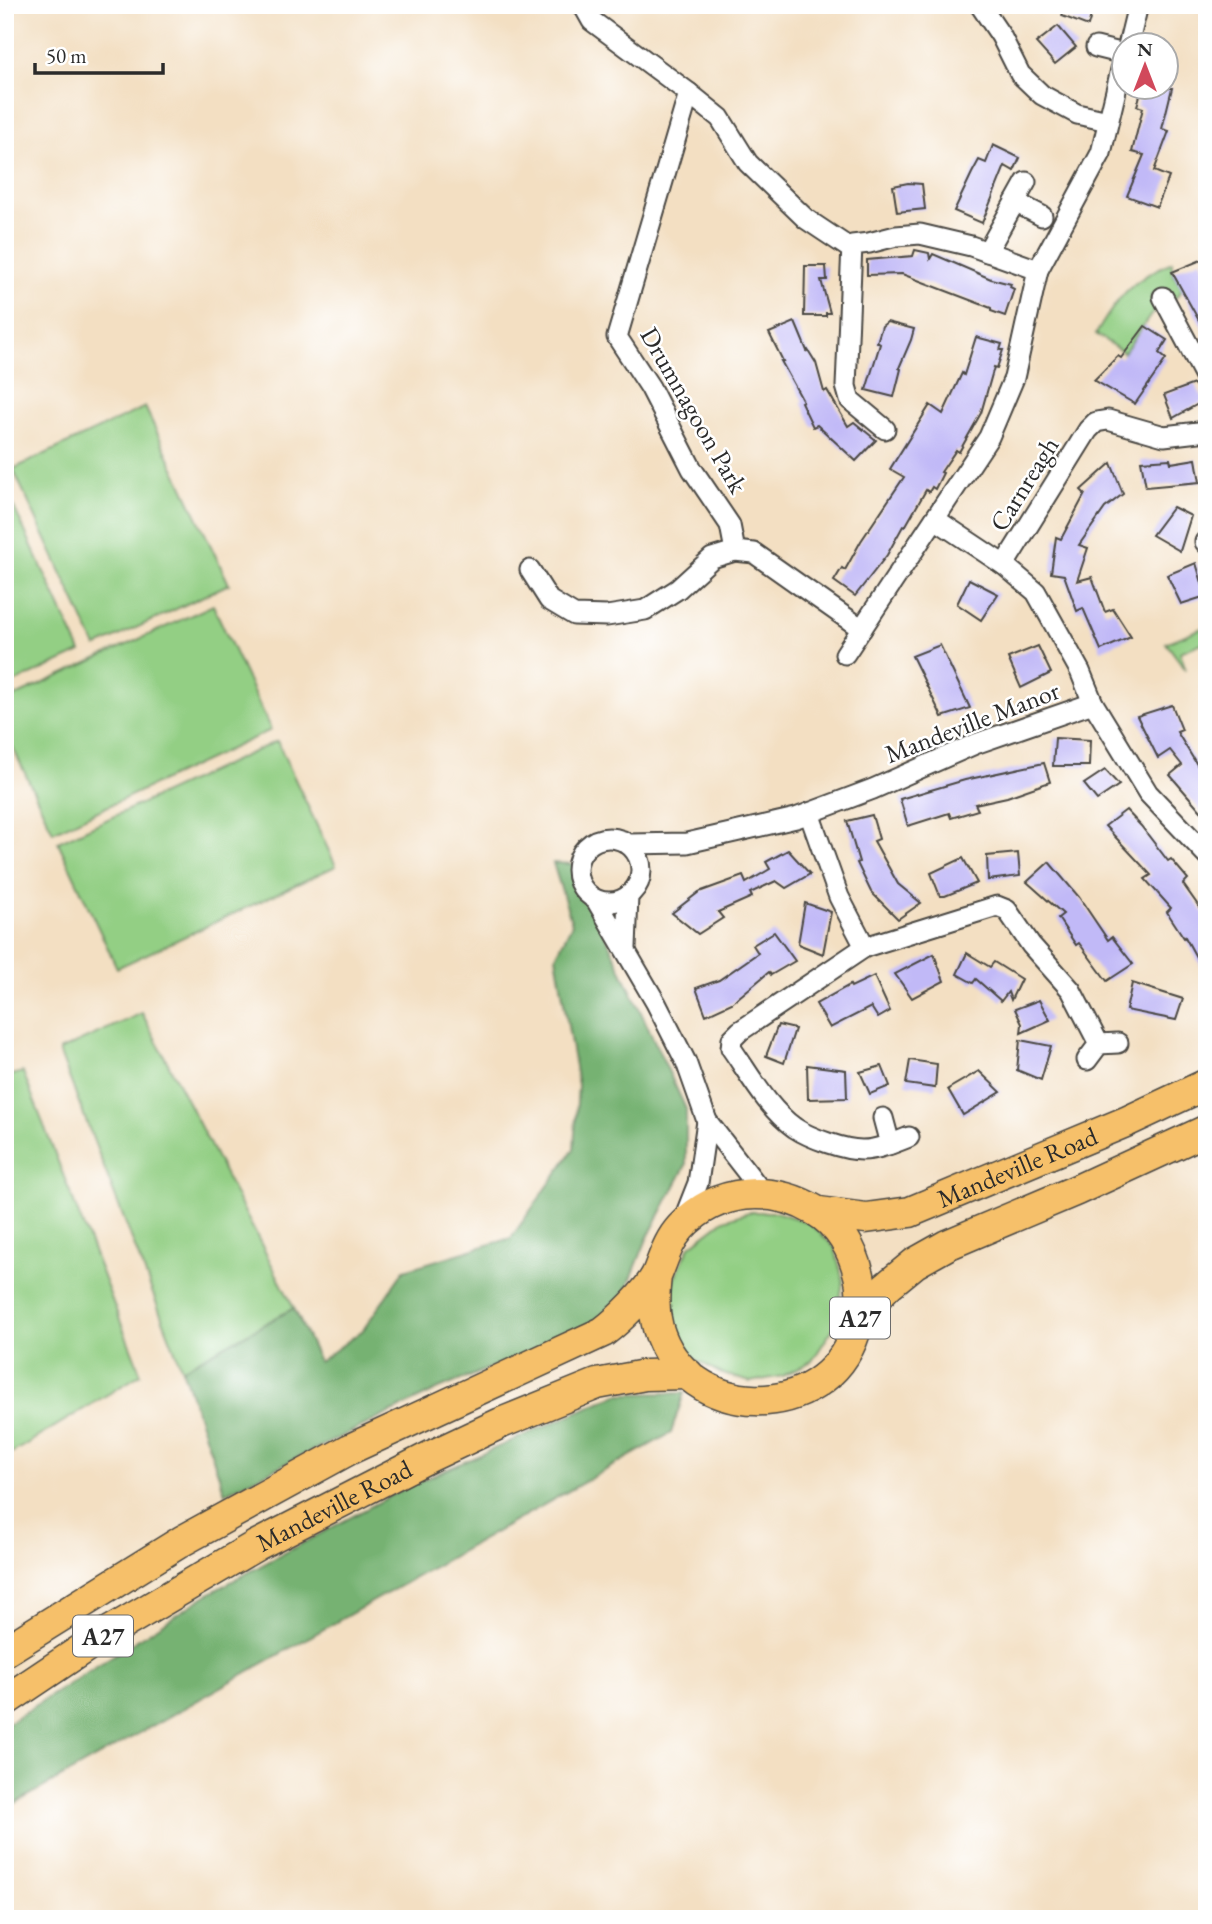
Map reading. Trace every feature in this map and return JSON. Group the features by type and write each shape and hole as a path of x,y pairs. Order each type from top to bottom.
{"main road":[{"name":"Mandeville Road","path":"819,1212 866,1219 910,1212 1128,1121 1207,1084"},
{"name":"Mandeville Road","path":"861,1313 887,1286 915,1263 947,1245 1077,1190 1207,1130"},
{"name":"A27","path":"763,1193 793,1198 819,1212 840,1232 855,1257 862,1285 861,1313 851,1346 830,1373 809,1388 785,1398 759,1401 732,1398 706,1388 688,1374 670,1354 659,1329 654,1302 656,1276 665,1250 680,1228 697,1212 718,1201 740,1194 763,1193"},
{"name":"Mandeville Road","path":"5,1651 182,1541 350,1449 603,1332 619,1320 656,1276"},
{"name":"Mandeville Road","path":"5,1701 100,1638 257,1545 500,1423 597,1384 645,1375 688,1374"}],"street":[{"path":"583,5 592,21 720,118 748,163 806,219 851,249"},
{"path":"980,5 1001,36 1020,74 1042,95 1077,114 1108,121"},
{"path":"1131,32 1138,5"},
{"path":"1096,47 1110,51"},
{"name":"Drumnagoon Park","path":"689,93 617,337 650,387 692,469 730,525 735,551"},
{"path":"845,654 989,437 1014,378 1038,270 1101,153 1113,102"},
{"path":"987,252 1026,182"},
{"path":"1015,202 1042,216"},
{"path":"885,429 850,400 846,386 852,245 920,234 987,252 1038,270"},
{"path":"1163,297 1205,373"},
{"name":"Carnreagh","path":"1093,703 1080,671 1037,592 1004,565 1088,430 1096,422 1108,421 1164,436 1207,431"},
{"path":"935,519 1004,565"},
{"path":"530,570 550,600 574,615 607,616 645,610 678,589 712,558 735,551 754,553 862,629"},
{"name":"Mandeville Manor","path":"763,1193 707,1121 685,1062 626,948 596,900 580,885 576,863 588,844 608,837 629,844 687,843 796,818 873,789 975,744 1093,703 1148,793 1207,856"},
{"path":"809,813 839,897 865,947"},
{"name":"Mandeville Manor","path":"626,948 628,896 639,883 641,865 687,843"},
{"path":"629,844 639,857 641,865"},
{"path":"596,900 618,901 628,896"},
{"path":"883,1118 899,1141 862,1150 825,1142 796,1128 771,1103 731,1048 732,1039 865,947 997,906 1007,910 1031,945 1071,990 1101,1049"},
{"name":"Mandeville Manor","path":"680,1228 698,1183 707,1121"}],"green space":[{"path":"1172,262 1172,272 1182,289 1179,295 1172,300 1158,292 1151,296 1158,305 1124,353 1096,334 1127,291 1146,275"},
{"path":"145,407 229,584 96,647 13,469"},
{"path":"5,488 81,652 5,687"},
{"path":"213,605 271,730 53,832 5,731 5,701"},
{"path":"1207,626 1207,641 1180,652 1186,670 1166,643"},
{"path":"277,741 336,866 117,968 58,842"},
{"path":"553,863 572,864 686,1109 686,1165 647,1239 616,1316 439,1389 225,1493 182,1369 294,1308 319,1362 363,1330 404,1270 511,1238 574,1149 578,1085 556,956 572,924"},
{"path":"142,1013 294,1308 182,1369 59,1051"},
{"path":"23,1072 141,1374 5,1457 5,1077"},
{"path":"749,1212 776,1212 810,1223 835,1248 843,1281 836,1324 812,1361 783,1376 750,1382 720,1373 686,1354 672,1308 673,1281 690,1246 724,1220"},
{"path":"684,1393 671,1433 5,1809 5,1725 210,1593 407,1487 618,1394"}],"building":[{"path":"1065,5 1094,5 1088,26 1062,16"},
{"path":"1058,26 1076,47 1055,64 1036,43"},
{"path":"1138,102 1169,102 1162,129 1169,131 1154,171 1169,177 1157,207 1127,196 1144,155 1132,152 1143,108 1137,106"},
{"path":"993,145 1020,158 1014,171 1005,166 982,223 954,211 979,160 986,163"},
{"path":"922,184 925,209 897,212 893,186"},
{"path":"915,250 929,253 930,259 933,254 991,279 1011,284 1010,287 1014,289 1005,316 991,311 991,308 902,274 867,275 867,260 913,256"},
{"path":"1201,260 1207,276 1207,335 1172,272"},
{"path":"805,266 826,266 827,280 821,280 830,313 826,313 826,316 804,316"},
{"path":"795,322 807,351 816,363 824,392 827,390 848,426 854,422 876,440 856,461 817,425 813,427 801,402 803,401 781,361 769,333"},
{"path":"887,322 914,329 899,368 901,369 894,397 866,390 880,344 877,342 882,326"},
{"path":"1145,326 1167,340 1159,353 1166,359 1135,404 1094,380 1118,356 1121,358"},
{"path":"976,337 1002,344 1000,350 1003,350 997,368 994,367 981,413 959,452 956,450 941,472 943,473 935,489 932,487 929,492 926,490 887,555 855,596 834,581 842,568 845,570 904,477 890,469 930,405 943,414 962,373 964,375"},
{"path":"1194,384 1205,400 1173,418 1164,395"},
{"path":"1170,459 1171,463 1196,459 1200,482 1146,487 1141,461"},
{"path":"1111,463 1123,494 1105,508 1079,545 1088,548 1077,581 1092,577 1105,612 1113,609 1131,637 1101,650 1083,608 1077,611 1064,575 1051,573 1056,537 1061,539 1085,494 1081,490"},
{"path":"1173,507 1191,516 1180,551 1152,535"},
{"path":"1196,563 1206,596 1181,604 1167,575"},
{"path":"969,579 998,594 981,620 957,604"},
{"path":"940,645 970,708 942,717 912,656"},
{"path":"1038,646 1051,673 1021,688 1008,658"},
{"path":"1172,705 1182,730 1177,732 1207,781 1207,818 1170,775 1182,765 1170,750 1158,758 1137,716"},
{"path":"1055,738 1090,740 1089,766 1053,766"},
{"path":"1044,763 1050,782 1007,797 975,804 978,810 951,818 949,813 908,826 900,799 965,780"},
{"path":"1105,770 1119,785 1097,800 1084,784"},
{"path":"1126,810 1168,861 1171,859 1188,879 1183,884 1207,918 1207,977 1185,937 1167,912 1171,908 1145,879 1151,875 1105,826"},
{"path":"872,815 879,839 874,841 898,884 921,903 898,919 871,892 857,863 859,862 847,821"},
{"path":"788,850 810,874 786,888 776,881 750,893 752,897 718,912 723,918 698,934 672,913 699,892 743,876 746,883 770,869 766,862"},
{"path":"1018,853 1020,876 988,880 987,856"},
{"path":"963,858 977,883 940,896 931,873"},
{"path":"1049,862 1079,897 1108,940 1112,937 1133,964 1107,981 1079,943 1076,945 1058,918 1063,914 1027,882"},
{"path":"805,903 831,912 823,954 798,944"},
{"path":"774,932 795,961 771,975 769,972 732,1003 706,1015 696,988 719,980 758,953 753,945"},
{"path":"967,953 990,967 994,962 1021,979 1011,1000 1008,992 1001,1001 976,979 973,983 957,974"},
{"path":"934,954 944,981 912,998 895,974"},
{"path":"874,976 890,1011 878,1018 871,1007 830,1028 816,1004 850,985 851,987"},
{"path":"1132,983 1183,999 1176,1020 1126,1010"},
{"path":"1039,1000 1050,1020 1021,1033 1022,1024 1015,1009"},
{"path":"778,1025 795,1029 784,1063 766,1056"},
{"path":"1020,1040 1051,1046 1041,1080 1017,1070"},
{"path":"910,1060 937,1064 935,1088 906,1084"},
{"path":"807,1065 846,1070 847,1098 808,1099"},
{"path":"882,1066 890,1086 870,1094 860,1072"},
{"path":"979,1071 1001,1092 963,1115 948,1089"}]}
